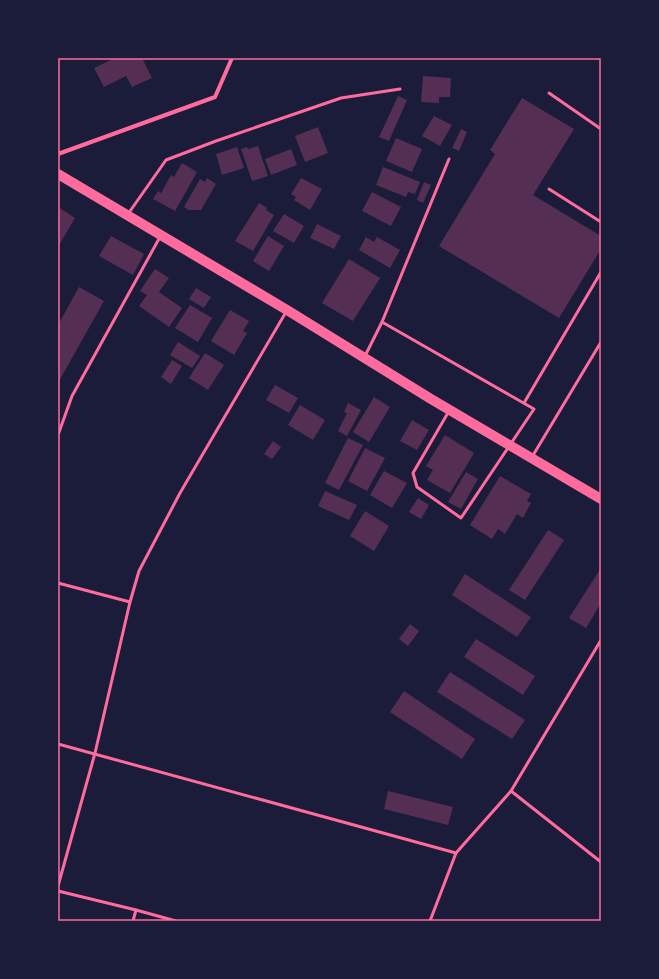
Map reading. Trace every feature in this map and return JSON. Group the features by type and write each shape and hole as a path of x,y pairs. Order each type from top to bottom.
{"main road":[{"path":"58,174 601,499"}],"street":[{"path":"58,154 215,97 232,58"}],"lane":[{"path":"127,215 166,160 216,141 341,98 400,88"},
{"path":"549,93 601,129"},
{"path":"365,358 382,322 449,159"},
{"path":"549,189 601,222"},
{"path":"58,435 72,396 161,235"},
{"path":"524,403 601,272"},
{"path":"58,886 95,753 130,602 139,571 180,493 287,310"},
{"path":"382,322 534,409 461,518 417,487 413,473 450,410"},
{"path":"532,458 601,342"},
{"path":"58,583 130,602"},
{"path":"430,921 456,853 511,791 601,640"},
{"path":"58,744 456,853"},
{"path":"511,791 601,862"},
{"path":"58,890 176,921"},
{"path":"133,921 136,910"}],"building":[{"path":"115,58 142,58 152,78 132,87 126,76 104,87 94,68"},
{"path":"423,76 451,78 450,97 439,97 439,103 421,102"},
{"path":"398,96 407,100 389,141 379,137"},
{"path":"522,98 574,129 533,195 601,236 601,249 559,318 439,246 495,154 490,150"},
{"path":"434,116 452,125 440,146 422,136"},
{"path":"318,127 328,153 305,162 295,136"},
{"path":"461,129 467,132 459,151 452,148"},
{"path":"396,138 422,149 412,172 386,161"},
{"path":"258,146 268,176 252,181 241,149 247,147 248,149"},
{"path":"237,147 244,168 222,175 216,154"},
{"path":"291,149 297,165 271,175 265,159"},
{"path":"182,163 197,172 175,211 153,199 158,191 161,193 171,175 174,177"},
{"path":"383,167 420,182 415,194 408,192 406,197 376,185"},
{"path":"207,178 216,184 201,210 189,210 184,207 200,179 205,182"},
{"path":"301,178 322,189 310,210 294,200 296,197 291,194"},
{"path":"424,182 431,185 423,203 417,200"},
{"path":"372,192 401,207 391,226 362,211"},
{"path":"259,203 274,215 253,251 235,241"},
{"path":"58,207 75,218 58,247"},
{"path":"284,214 304,226 294,243 273,231"},
{"path":"317,224 341,236 334,249 310,238"},
{"path":"111,236 144,254 133,275 99,256"},
{"path":"268,236 284,246 269,271 253,261"},
{"path":"366,237 374,242 377,237 400,250 390,268 359,250"},
{"path":"349,259 380,278 353,321 322,303"},
{"path":"155,269 169,278 159,292 182,308 169,327 139,306 147,295 140,291"},
{"path":"79,287 104,301 58,383 58,325"},
{"path":"196,288 211,297 204,308 189,299"},
{"path":"190,305 212,318 198,342 175,328"},
{"path":"230,310 249,321 243,331 247,333 234,355 211,341"},
{"path":"178,342 200,356 192,368 170,355"},
{"path":"205,353 224,365 208,390 189,378"},
{"path":"172,360 182,366 171,384 161,377"},
{"path":"275,385 298,398 289,413 266,400"},
{"path":"374,397 390,407 369,442 353,432"},
{"path":"348,403 361,410 347,436 338,431 347,413 344,412"},
{"path":"300,405 325,420 313,440 288,425"},
{"path":"412,420 429,430 417,450 400,441"},
{"path":"445,435 474,453 450,493 427,480 433,470 426,466"},
{"path":"348,438 363,445 339,490 325,483"},
{"path":"273,441 281,447 272,459 264,454"},
{"path":"365,448 385,458 367,491 348,481"},
{"path":"384,471 407,483 392,508 370,495"},
{"path":"466,472 478,479 461,509 448,502"},
{"path":"500,476 531,494 527,501 531,503 523,518 517,514 505,534 498,529 492,539 470,525"},
{"path":"325,491 357,505 349,520 318,506"},
{"path":"418,498 429,505 421,519 409,512"},
{"path":"365,511 389,526 374,551 350,536"},
{"path":"548,530 564,540 525,600 509,590"},
{"path":"599,571 601,572 601,603 586,628 569,618"},
{"path":"465,574 531,617 517,637 452,595"},
{"path":"410,624 419,631 408,646 399,639"},
{"path":"476,639 535,676 523,695 464,657"},
{"path":"450,672 525,720 512,739 437,692"},
{"path":"404,691 475,739 462,759 390,712"},
{"path":"388,791 453,807 448,825 384,809"}]}
